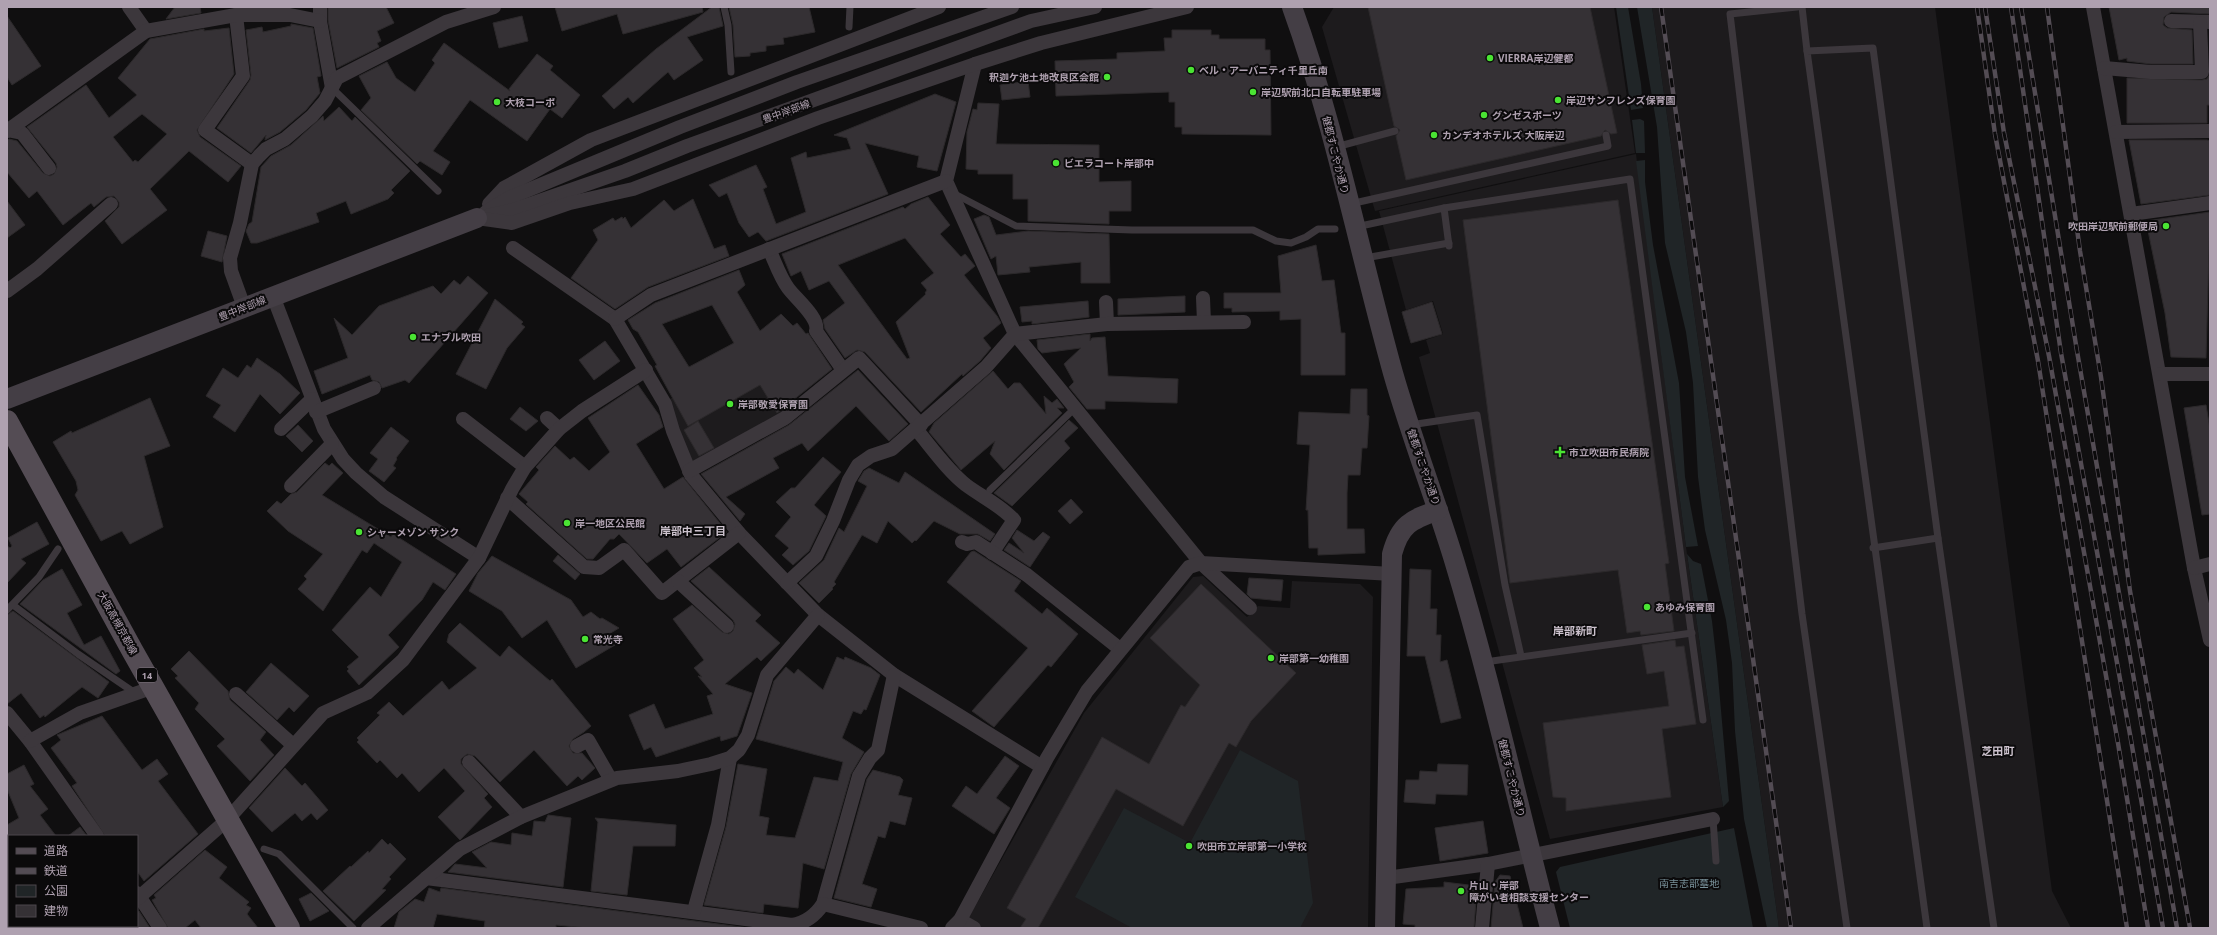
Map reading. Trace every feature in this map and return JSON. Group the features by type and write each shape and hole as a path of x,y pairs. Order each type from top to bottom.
{"main road":[{"name":"大阪高槻京都線","path":"7,421 144,690 227,820 289,928"}],"street":[{"path":"129,7 146,31"},
{"path":"244,307 231,271 230,258 240,224 252,164 266,149 285,139 312,116 326,101 337,78 446,22 494,7"},
{"path":"477,218 504,188 591,140 938,7"},
{"name":"豊中岸部線","path":"477,218 509,198 680,127 797,82 1012,7"},
{"name":"豊中岸部線","path":"7,399 477,218 513,210 625,171 687,146 1031,21 1095,7"},
{"path":"477,218 512,223 570,203 633,189 818,118 975,64 1041,43 1187,7"},
{"name":"健都すこやか通り","path":"1292,7 1336,147 1348,204 1344,228 1362,258 1410,425 1438,510 1482,662 1550,928"},
{"path":"2093,7 2161,374 2194,568 2210,640"},
{"path":"7,130 146,31 236,15 320,14 332,88"},
{"path":"236,15 243,76 205,130 252,164"},
{"path":"2104,68 2151,72 2202,72 2205,23 2171,21"},
{"path":"975,64 948,187 1015,334 1200,563 1250,608"},
{"path":"7,130 22,133 49,168"},
{"path":"2116,132 2210,131"},
{"path":"615,319 651,295 769,249 948,187"},
{"path":"2131,214 2210,203"},
{"path":"7,291 37,269 111,204"},
{"path":"514,248 615,319 665,404 689,471 716,508 739,534 818,615 894,675 1042,767"},
{"path":"769,249 788,288 804,305 815,324 816,331 843,370"},
{"path":"273,296 314,406 332,444 343,460 369,486 479,558"},
{"path":"1203,298 1204,322"},
{"path":"1106,302 1107,324"},
{"path":"787,583 816,556 833,522 849,480 858,465 871,456 892,449 986,367 1015,334 1107,324 1244,322"},
{"path":"689,471 785,418 859,358 918,427 955,475 966,485 1004,509 1014,520 992,552"},
{"path":"160,928 138,896 227,820 292,745 323,713 367,694 403,660 479,558 507,498 525,467 559,428 582,411 646,370"},
{"path":"2161,374 2210,374"},
{"path":"282,429 314,406 374,388"},
{"path":"547,418 559,428"},
{"path":"463,420 525,467"},
{"path":"291,486 332,444"},
{"path":"507,498 584,567 599,568 624,550 662,593 739,534"},
{"path":"1385,928 1392,554 1400,532 1411,521 1438,510"},
{"path":"962,542 967,544 976,542 992,552 1042,587 1120,649"},
{"path":"974,928 956,924 1042,767 1087,691 1189,567 1200,563 1392,574"},
{"path":"2194,568 2210,564"},
{"path":"678,581 727,626"},
{"path":"368,928 460,849 522,817 611,780 678,771 711,764 730,758 739,750 748,735 767,675 818,615"},
{"path":"426,878 694,911 792,925 810,919 822,904 859,776 870,758 878,750 894,675"},
{"path":"30,741 80,713 144,690"},
{"path":"236,694 292,745"},
{"path":"7,713 30,741 96,835"},
{"path":"577,746 588,740 611,780"},
{"path":"694,911 718,825 730,758"},
{"path":"469,762 522,817"},
{"path":"1386,878 1488,864 1713,819"},
{"path":"1482,928 1488,864"},
{"path":"822,904 921,928"}],"lane":[{"path":"724,7 728,25 731,72"},
{"path":"849,27 850,7"},
{"path":"1797,7 1729,11 1802,614 1846,928"},
{"path":"1802,7 1806,51 1927,928"},
{"path":"1806,51 1873,48 1938,538 1994,928"},
{"path":"332,88 438,191"},
{"path":"1336,147 1395,130"},
{"path":"1348,204 1608,146 1606,135"},
{"path":"948,187 1016,226 1132,230 1253,230 1276,241 1291,243 1306,237 1318,229 1344,228 1444,208 1630,179 1703,720"},
{"path":"1362,258 1449,244 1444,208"},
{"path":"990,490 1075,408"},
{"path":"1410,425 1477,415 1505,585 1522,656"},
{"path":"1874,548 1938,538"},
{"path":"7,610 39,577 58,549"},
{"path":"12,604 78,654 144,690"},
{"path":"1482,662 1692,633"},
{"path":"1713,819 1716,861"},
{"path":"264,849 280,854 353,928"}],"shaded area":[{"name":"VIERRA岸辺健都","path":"1334,7 1614,7 1635,153 1375,211 1322,27"},
{"path":"1652,7 1935,7 2052,891 2071,928 1779,928"},
{"name":"市立吹田市民病院","path":"1636,154 1686,547 1723,807 1550,839 1419,357 1430,353 1426,340 1443,334 1433,301 1406,310 1379,211"},
{"name":"岸部敬愛保育園","path":"757,348 772,370 793,407 692,466 668,400"},
{"name":"吹田市立岸部第一小学校","path":"1203,576 1247,617 1258,606 1290,608 1292,581 1360,584 1373,597 1368,928 983,928 968,919 1084,713 1193,577"}],"green space":[{"path":"1616,7 1628,7 1641,84 1643,108 1631,110"},
{"path":"1637,7 1652,7 1779,928 1767,928 1744,819 1735,731 1732,663 1726,620 1705,530 1698,477 1693,383 1686,332 1665,243 1657,127"},
{"path":"1640,119 1644,121 1645,153 1636,153 1632,120"},
{"path":"1645,160 1645,182 1653,245 1679,383 1685,477 1698,546 1686,547 1636,161"},
{"path":"1687,554 1693,561 1701,564 1712,621 1729,801 1723,807"},
{"path":"1240,750 1298,781 1313,903 1300,928 1132,928 1075,897 1124,808 1190,843"},
{"name":"南吉志部墓地","path":"1734,828 1753,928 1570,928 1556,872 1560,867"}],"building":[{"path":"175,7 200,7 201,13 166,19"},
{"path":"328,7 386,7 394,23 377,31 381,41 377,43 379,47 337,68 328,20"},
{"path":"555,7 702,7 703,12 623,34 617,14 562,31"},
{"path":"712,7 719,7 723,26 687,37 703,60 674,80 668,72 633,103 628,97 614,109 602,96 656,49"},
{"path":"729,7 809,7 815,32 783,38 784,44 766,46 766,51 750,53 750,56 735,57 733,25"},
{"name":"VIERRA岸辺健都","path":"1368,7 1590,7 1617,133 1611,134 1605,130 1601,136 1406,180 1396,136 1400,130 1394,126"},
{"path":"2109,7 2210,7 2210,14 2171,12 2164,17 2163,25 2167,28 2192,30 2193,64 2151,64 2127,61 2127,58 2119,60"},
{"path":"7,16 41,66 12,85 7,77"},
{"path":"522,16 528,41 499,48 493,23"},
{"path":"291,24 313,28 321,76 317,77 320,93 306,110 280,132 265,140 266,135 251,153 217,128 250,80 251,75 246,30 262,27 263,32 291,26"},
{"path":"229,28 234,74 197,130 200,137 241,166 228,182 189,151 150,189 167,210 122,244 105,221 119,207 119,202 114,196 106,197 94,207 91,203 63,225 37,191 29,198 7,172 7,141 9,139 17,141 43,173 50,176 54,174 57,167 56,163 27,127 86,85 109,118 137,95 118,78 150,39 204,29 204,31","holes":["142,114 167,134 138,162 135,160 133,162 113,137"]},
{"path":"1172,30 1211,30 1211,35 1219,35 1219,39 1265,39 1265,50 1270,50 1271,135 1182,134 1182,127 1175,127 1175,102 1169,102 1169,92 1056,96 1055,61 1117,59 1117,53 1165,51 1164,38 1172,38"},
{"path":"444,43 510,91 509,89 537,54 553,66 550,70 580,95 562,118 550,109 527,141 470,100 433,151 450,162 442,175 420,161 417,164 361,110 371,98 359,76 387,62 396,78 415,92 435,63 432,60"},
{"path":"2210,74 2210,105 2207,105 2207,123 2127,123 2127,78 2202,80 2207,79"},
{"path":"1028,81 1030,97 1002,100 1000,85"},
{"path":"935,94 956,102 937,171 917,167 919,156 865,143 888,194 766,241 758,232 749,237 739,223 727,193 719,197 709,185 756,165 767,187 763,189 776,224 806,212 791,158 806,152 807,158 851,149 847,138 834,135"},
{"name":"ビエラコート岸部中","path":"978,103 999,104 996,144 1099,145 1099,182 1131,181 1131,211 1109,211 1109,224 1028,221 1028,199 1013,199 1013,174 978,174 978,170 966,169 967,132 973,109 977,110"},
{"path":"339,107 352,121 355,117 410,171 391,190 394,193 388,199 351,214 346,201 316,213 319,222 257,243 251,243 246,231 249,224 252,222 261,167 271,156 291,145 323,116 324,121"},
{"path":"2129,140 2210,141 2210,195 2141,204"},
{"path":"928,197 950,225 940,234 961,257 965,254 975,266 964,275 1001,323 983,338 991,348 980,361 963,376 962,374 921,412 865,352 857,350 845,358 825,329 823,320 845,303 829,281 809,290 801,271 791,276 782,254 903,207 905,209 911,204","holes":["905,238 934,273 921,283 927,290 925,293 926,294 896,322 910,358 907,359 838,265"]},
{"path":"693,199 714,249 725,245 729,256 648,287 615,309 571,278 598,240 593,230 613,218 615,221 622,217 623,219 625,217 631,228 664,200 674,211"},
{"path":"1618,200 1669,563 1665,564 1674,631 1641,635 1640,631 1627,633 1618,570 1510,583 1463,220"},
{"path":"7,201 25,225 7,238"},
{"path":"2210,212 2206,358 2171,357 2165,313 2146,221"},
{"path":"984,215 989,217 996,235 1028,231 1109,234 1110,283 1081,283 1081,262 1029,267 1030,272 998,275 996,256 991,259 974,219"},
{"path":"208,231 227,236 222,262 201,256"},
{"path":"1316,245 1322,281 1334,280 1341,333 1345,333 1345,375 1301,375 1301,319 1280,320 1280,311 1232,312 1232,308 1224,308 1224,293 1281,293 1278,256"},
{"path":"739,270 745,285 737,292 760,331 781,314 793,326 797,323 806,334 808,333 832,369 777,413 760,385 688,426 655,366 657,365 638,332 633,329 628,320 655,303","holes":["712,305 734,343 689,367 662,324"]},
{"path":"468,276 488,293 409,383 405,380 382,388 379,382 372,380 370,375 322,394 314,371 348,358 334,318 352,335 379,306 433,286 441,294 454,280 460,285"},
{"path":"1185,296 1185,312 1118,315 1118,299"},
{"path":"495,299 523,322 521,324 525,327 507,348 486,389 456,374"},
{"path":"1088,301 1089,317 1032,324 1032,321 1022,322 1020,307"},
{"path":"1432,302 1442,334 1411,343 1402,312"},
{"path":"1090,334 1090,341 1092,338 1105,337 1108,376 1178,379 1177,403 1105,401 1105,409 1087,409 1069,387 1074,382 1064,364 1081,348 1042,353 1038,349 1037,340"},
{"path":"605,341 620,361 594,380 579,360"},
{"path":"257,358 280,374 300,393 280,414 260,394 235,432 213,417 221,405 206,396 223,368 238,378 247,365 251,368"},
{"path":"858,370 908,424 889,441 856,406 808,451 802,443 773,458 779,468 726,497 745,514 740,521 701,474 789,425"},
{"path":"993,371 1008,389 1014,383 1020,383 1046,414 1044,396 1052,403 1057,399 1064,408 1057,408 1062,413 1004,470 990,454 995,441 961,470 929,432 934,423"},
{"path":"638,385 659,415 663,427 636,444 664,489 683,477 727,532 681,567 667,549 647,563 619,534 614,539 610,539 593,559 587,559 526,504 528,502 519,494 539,470 536,467 555,446 570,460 574,457 589,471 610,452 588,418"},
{"path":"1351,389 1367,389 1367,415 1369,416 1367,448 1362,448 1360,475 1348,475 1347,493 1347,529 1364,529 1365,553 1318,555 1318,548 1309,548 1308,510 1306,510 1310,445 1297,444 1299,412 1350,414"},
{"path":"150,398 170,446 144,456 163,527 130,544 122,531 101,541 75,495 78,490 76,481 53,442 71,431 72,433"},
{"path":"2206,405 2210,429 2210,514 2202,515 2184,408"},
{"path":"520,407 538,421 526,431 510,419"},
{"path":"1069,420 1078,428 1064,441 1070,448 1012,506 994,493"},
{"path":"698,421 714,448 699,456 684,430"},
{"path":"298,425 313,441 302,452 286,436"},
{"path":"391,427 409,441 396,458 397,459 393,466 396,468 384,482 369,471 378,459 370,453"},
{"path":"823,457 841,472 814,505 826,516 809,551 793,565 782,555 789,548 775,536 791,517 776,502 791,488 795,488"},
{"path":"325,463 329,466 332,463 343,473 322,495 391,537 393,534 456,574 445,590 433,582 422,600 388,635 399,647 359,685 347,671 349,669 347,667 359,657 332,630 370,587 381,597 402,562 374,543 367,553 362,550 323,611 298,589 307,579 304,576 323,554 288,531 267,511 277,501 281,504 291,494 297,492"},
{"path":"869,468 899,483 905,472 995,534 990,541 978,534 960,534 934,521 916,541 915,540 912,543 888,521 877,543 862,535 834,582 836,584 832,588 833,589 819,603 799,583 824,560 839,528 844,532 867,486 858,481 864,471"},
{"path":"1071,499 1083,512 1070,524 1058,511"},
{"path":"37,522 49,544 21,559 26,563 7,583 7,546 10,548 12,546 8,538"},
{"path":"1017,530 1034,541 1043,532 1050,537 1030,567 1004,550 1009,543 1024,553 1012,538"},
{"path":"974,551 1021,581 1014,591 1042,614 1047,608 1078,634 1051,667 1048,665 994,727 972,711 1028,648 947,582 971,552"},
{"path":"558,555 580,574 575,580 553,561"},
{"path":"492,556 571,600 583,617 591,612 600,619 602,618 619,628 609,634 615,645 576,668 547,620 522,638 502,611 469,591 478,573"},
{"path":"709,567 761,615 755,621 780,643 761,661 757,657 725,684 752,693 737,736 721,741 720,736 656,757 651,747 644,750 629,715 654,704 665,729 713,714 707,696 713,694 698,676 702,677 694,668 704,660 673,619 692,605 722,632 729,634 733,631 735,624 733,620 691,581"},
{"path":"62,569 82,605 67,613 84,645 101,636 120,671 116,674 20,604 43,580"},
{"path":"1410,569 1431,570 1430,609 1437,609 1436,635 1441,635 1440,662 1447,660 1461,718 1441,723 1425,656 1407,656"},
{"path":"1249,578 1283,580 1281,601 1251,598 1247,594"},
{"path":"1201,584 1296,673 1251,721 1236,747 1229,743 1183,826 1116,789 1038,928 1020,928 1026,919 1007,908 1102,737 1149,764 1181,705 1185,707 1200,685 1150,638"},
{"path":"13,611 109,682 98,698 82,687 45,717 44,715 40,718 21,693 7,704 7,615"},
{"path":"460,623 500,657 509,646 550,681 552,679 591,726 573,739 569,746 573,753 582,753 595,768 582,780 578,776 567,786 534,750 500,782 475,756 467,754 461,759 461,764 488,794 484,798 492,807 460,840 438,817 465,791 444,768 419,792 402,773 397,778 380,760 377,763 357,742 359,740 357,738 380,715 377,713 389,702 403,716 442,681 449,690 477,668 447,642 449,634"},
{"path":"1675,640 1676,647 1684,646 1696,724 1662,729 1671,797 1566,811 1566,798 1553,797 1543,723 1669,706 1664,671 1647,674 1642,645"},
{"path":"189,651 228,691 230,700 266,732 260,740 274,755 250,781 217,746 225,739 195,709 199,703 175,678 178,676 171,669"},
{"path":"837,657 844,660 845,657 871,668 880,675 866,710 864,709 861,714 853,711 842,738 864,752 851,774 824,869 803,863 798,908 764,904 763,913 704,905 726,827 738,764 767,769 759,816 769,818 766,835 795,838 814,777 838,781 843,762 756,739 774,681 786,667 794,674 798,669 823,690"},
{"path":"271,663 309,696 294,712 289,707 277,720 246,692"},
{"path":"102,716 142,770 157,759 168,774 158,781 198,834 144,881 138,872 138,835 104,835 72,786 77,783 51,748 61,740 57,735"},
{"path":"1005,756 1019,766 996,798 1010,808 994,834 952,806 966,786 977,794"},
{"path":"1438,764 1468,765 1467,795 1436,794 1435,804 1404,802 1406,780 1419,780 1420,771 1437,772"},
{"path":"24,765 34,784 30,786 48,809 40,815 55,835 7,836 7,825 19,818 7,789 7,774"},
{"path":"285,768 302,786 305,783 328,810 317,820 311,813 302,821 295,813 272,832 249,808"},
{"path":"873,770 900,777 903,780 898,795 912,798 905,825 890,821 885,838 878,836 862,884 877,889 871,907 834,898 867,779"},
{"path":"548,815 571,818 563,887 448,872 455,864 487,868 472,852 491,842 511,845 512,833 532,836 534,821 545,822"},
{"path":"595,818 676,825 675,846 633,846 627,895 591,891 598,822"},
{"path":"1483,821 1488,853 1440,861 1435,828"},
{"path":"80,827 86,835 69,835"},
{"path":"382,839 388,845 390,843 406,859 389,877 391,879 382,889 386,890 354,921 323,891 368,851 369,853"},
{"path":"205,850 227,867 219,878 249,902 246,905 251,908 247,914 258,928 201,928 195,920 185,928 168,928 152,900 156,898 154,895"},
{"path":"1500,875 1510,876 1523,928 1491,928 1495,882"},
{"path":"1444,882 1477,886 1474,928 1415,928 1415,925 1403,924 1406,889 1444,887"},
{"path":"429,888 440,892 441,888 749,928 587,928 556,925 556,928 484,928 485,921 437,914 433,928 394,928 399,912 415,899 424,902"},
{"path":"311,893 329,911 310,921 299,899"},
{"path":"139,911 150,928 137,928"}],"railway":[{"path":"1661,7 1791,928"},
{"path":"1977,7 1995,134 2038,361 2127,928"},
{"path":"1985,7 2004,133 2049,356 2118,743 2148,928"},
{"path":"2011,7 2061,353 2131,740 2163,928"},
{"path":"2021,7 2077,351 2177,928"},
{"path":"2047,7 2080,251 2101,377 2130,591 2190,928"}],"place":[{"name":"VIERRA岸辺健都","path":"1490,58"},
{"name":"ベル・アーバニティ千里丘南","path":"1191,70"},
{"name":"釈迦ケ池土地改良区会館","path":"1107,77"},
{"name":"岸辺駅前北口自転車駐車場","path":"1253,92"},
{"name":"岸辺サンフレンズ保育園","path":"1558,100"},
{"name":"大枝コーポ","path":"497,102"},
{"name":"グンゼスポーツ","path":"1484,115"},
{"name":"カンデオホテルズ 大阪岸辺","path":"1434,135"},
{"name":"ビエラコート岸部中","path":"1056,163"},
{"name":"吹田岸辺駅前郵便局","path":"2166,226"},
{"name":"エナブル吹田","path":"413,337"},
{"name":"岸部敬愛保育園","path":"730,404"},
{"name":"市立吹田市民病院","path":"1560,452"},
{"name":"岸一地区公民館","path":"567,523"},
{"name":"シャーメゾン サンク","path":"359,532"},
{"name":"あゆみ保育園","path":"1647,607"},
{"name":"常光寺","path":"585,639"},
{"name":"岸部第一幼稚園","path":"1271,658"},
{"name":"吹田市立岸部第一小学校","path":"1189,846"},
{"name":"片山・岸部 障がい者相談支援センター","path":"1461,891"}],"district":[{"name":"岸部中三丁目","path":"693,530"},
{"name":"岸部新町","path":"1575,630"},
{"name":"芝田町","path":"1998,750"}]}
